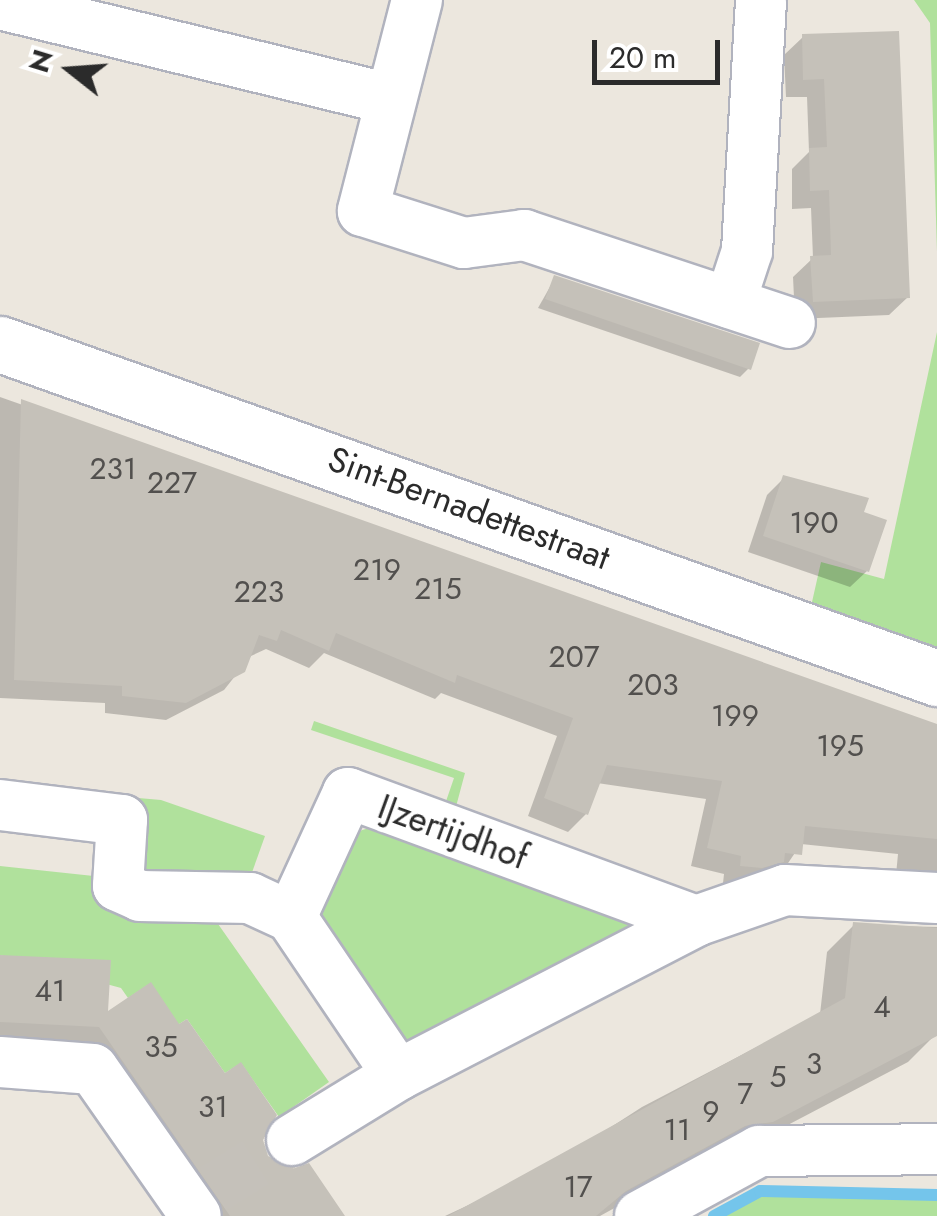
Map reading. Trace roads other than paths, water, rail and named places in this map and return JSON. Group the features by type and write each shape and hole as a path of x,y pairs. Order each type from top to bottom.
{"street":[{"path":"417,0 363,211 464,243 524,235 790,323"},
{"path":"730,303 748,251 760,0"},
{"path":"0,4 391,99"},
{"name":"Sint-Bernadettestraat","path":"0,344 937,678"},
{"name":"IJzertijdhof","path":"291,918 348,793 696,921"},
{"path":"0,805 122,820 118,886 140,896 250,898 291,918 398,1075"},
{"path":"292,1140 398,1075 696,921 785,890 937,898"},
{"path":"0,1062 93,1069 199,1203"},
{"path":"640,1216 759,1151 937,1149"}],"waterway":[{"path":"714,1216 760,1191 937,1195"}],"tunnel":[{"path":"213,1189 292,1140"}]}
